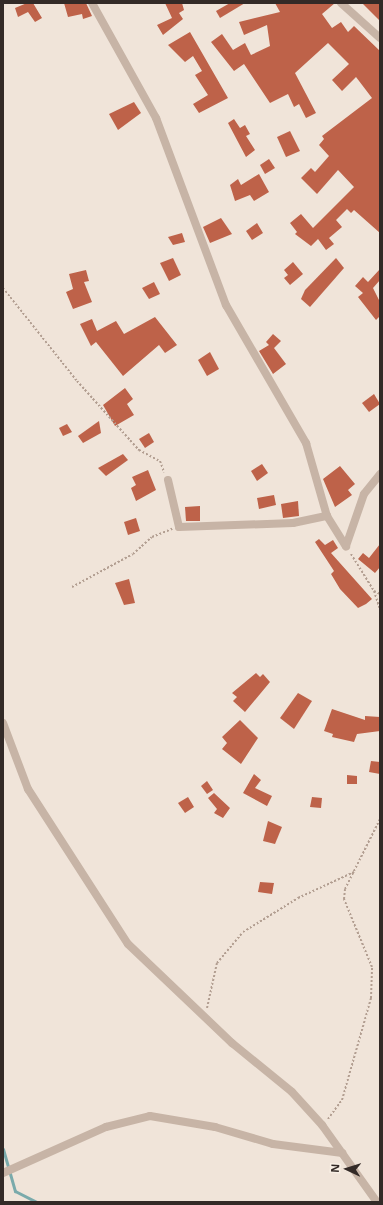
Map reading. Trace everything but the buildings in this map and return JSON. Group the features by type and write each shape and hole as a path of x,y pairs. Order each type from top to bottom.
{"street":[{"path":"92,3 170,149 226,305 306,443 327,516 346,546"},
{"path":"340,3 380,38"},
{"path":"346,546 364,494 380,474"},
{"path":"168,480 179,527 293,523 327,516"},
{"path":"3,723 28,789 114,926 156,972 204,1017 292,1092 322,1125 377,1202"},
{"path":"3,1173 106,1127 150,1116 215,1127 273,1144 342,1153"}],"path":[{"path":"3,288 77,381 139,450 160,461 168,480"},
{"path":"72,587 133,554 152,537 179,527"},
{"path":"346,546 374,591 380,609"},
{"path":"374,591 380,594"},
{"path":"322,1125 342,1100 371,998 372,967 344,899 345,889 380,819"},
{"path":"204,1017 217,963 243,932 298,898 354,872"}],"waterway":[{"path":"3,1149 15,1191 37,1202"}]}
